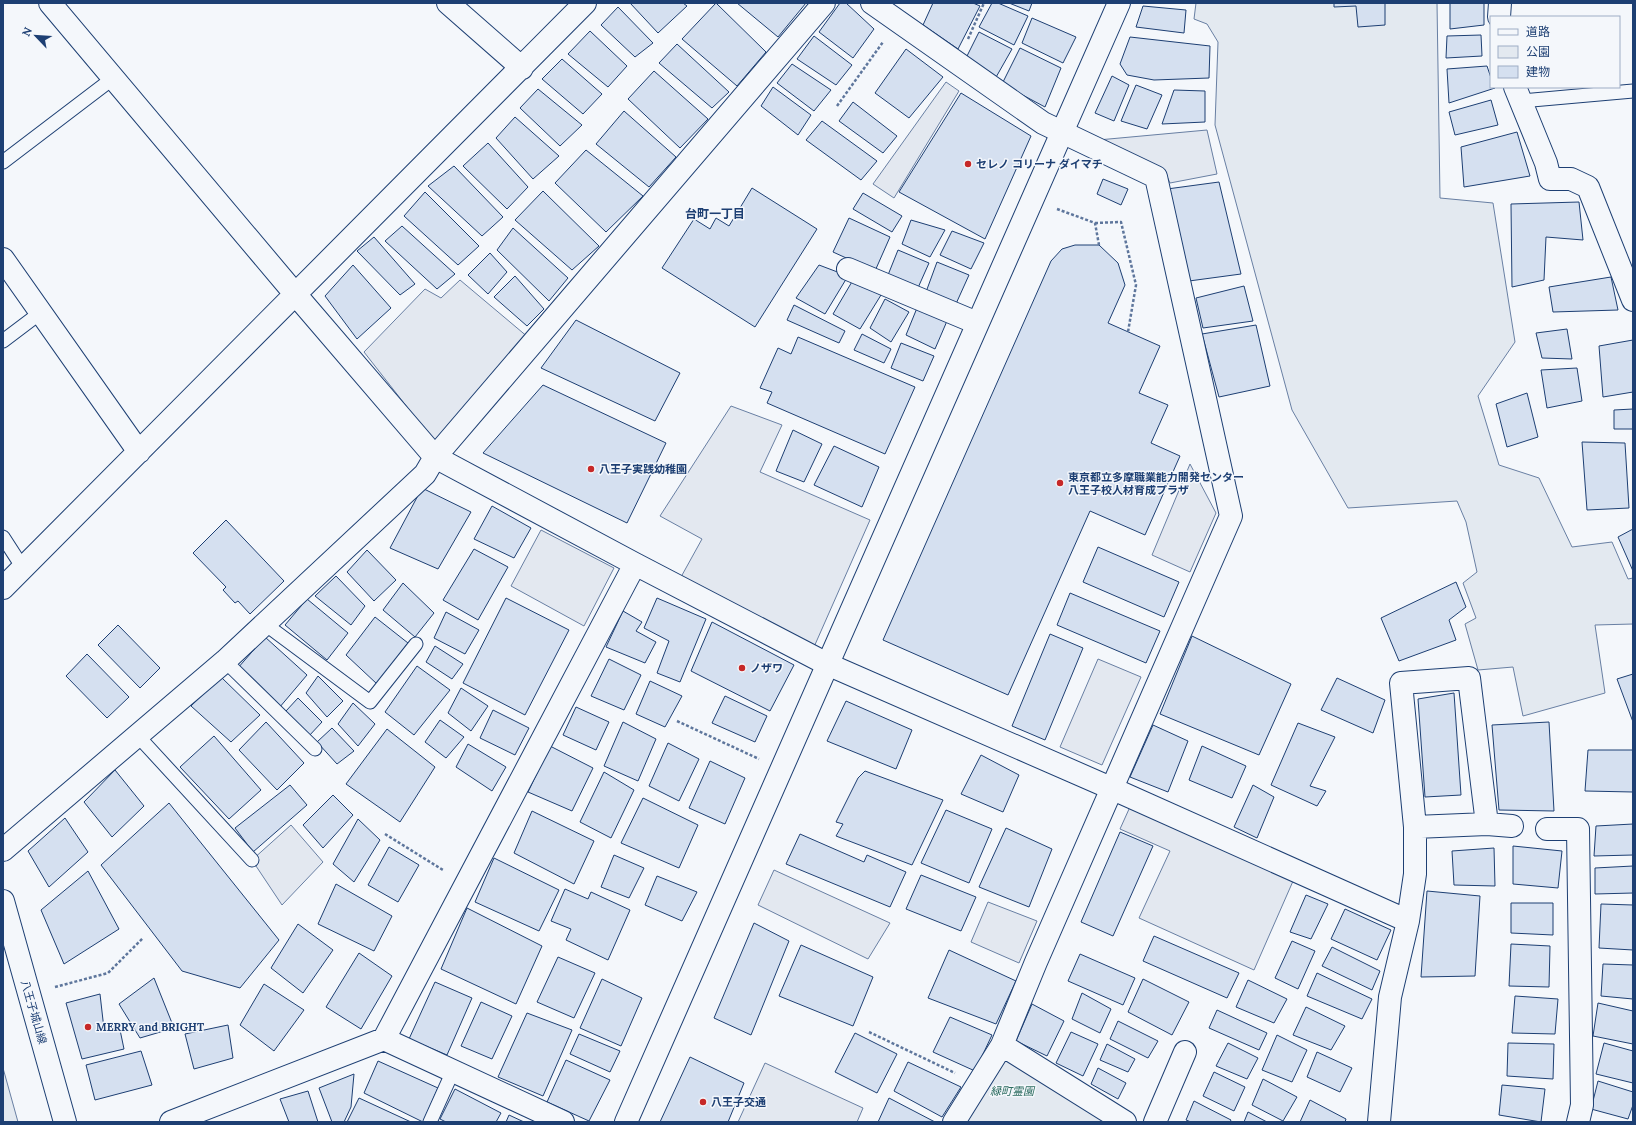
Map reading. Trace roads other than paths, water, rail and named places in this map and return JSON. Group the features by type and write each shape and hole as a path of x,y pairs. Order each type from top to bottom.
{"street":[{"path":"50,3 296,295 435,457 635,564 827,664 1113,789 1408,921"},
{"path":"448,3 522,68"},
{"path":"3,588 585,3"},
{"path":"3,850 225,661 425,474 435,457 824,3"},
{"path":"872,3 1043,124 1156,177 1231,516 1113,789 1036,962 1002,1045 954,1122"},
{"path":"626,1122 1119,3"},
{"path":"1499,16 1500,3"},
{"path":"1518,94 1546,163 1550,179 1571,179 1588,187 1633,300"},
{"path":"3,260 139,452"},
{"path":"848,269 977,323"},
{"path":"171,1122 384,1039 635,564"},
{"path":"1379,1122 1390,997 1408,921 1416,874 1415,827 1401,683 1469,678 1487,824"},
{"path":"1415,827 1487,824 1512,826"},
{"path":"1547,829 1578,829 1582,1105 1578,1122"},
{"name":"八王子城山線","path":"3,902 65,1122"},
{"path":"384,1039 563,1122"},
{"path":"1002,1045 1125,1122"},
{"path":"1155,1122 1185,1052"}],"lane":[{"path":"3,162 112,78"},
{"path":"1518,94 1633,91"},
{"path":"3,341 40,313"},
{"path":"3,538 23,568"},
{"path":"265,624 370,702 416,644"},
{"path":"225,661 315,748"},
{"path":"137,735 252,860"},
{"path":"430,1122 453,1071"}],"place":[{"name":"セレノ コリーナ ダイマチ","path":"968,164"},
{"name":"八王子実践幼稚園","path":"591,469"},
{"name":"東京都立多摩職業能力開発センター 八王子校人材育成プラザ","path":"1060,483"},
{"name":"ノザワ","path":"742,668"},
{"name":"MERRY and BRIGHT","path":"88,1027"},
{"name":"八王子交通","path":"703,1102"}],"district":[{"name":"台町一丁目","path":"715,214"}],"park label":[{"name":"緑町霊園","path":"1012,1091"}]}
